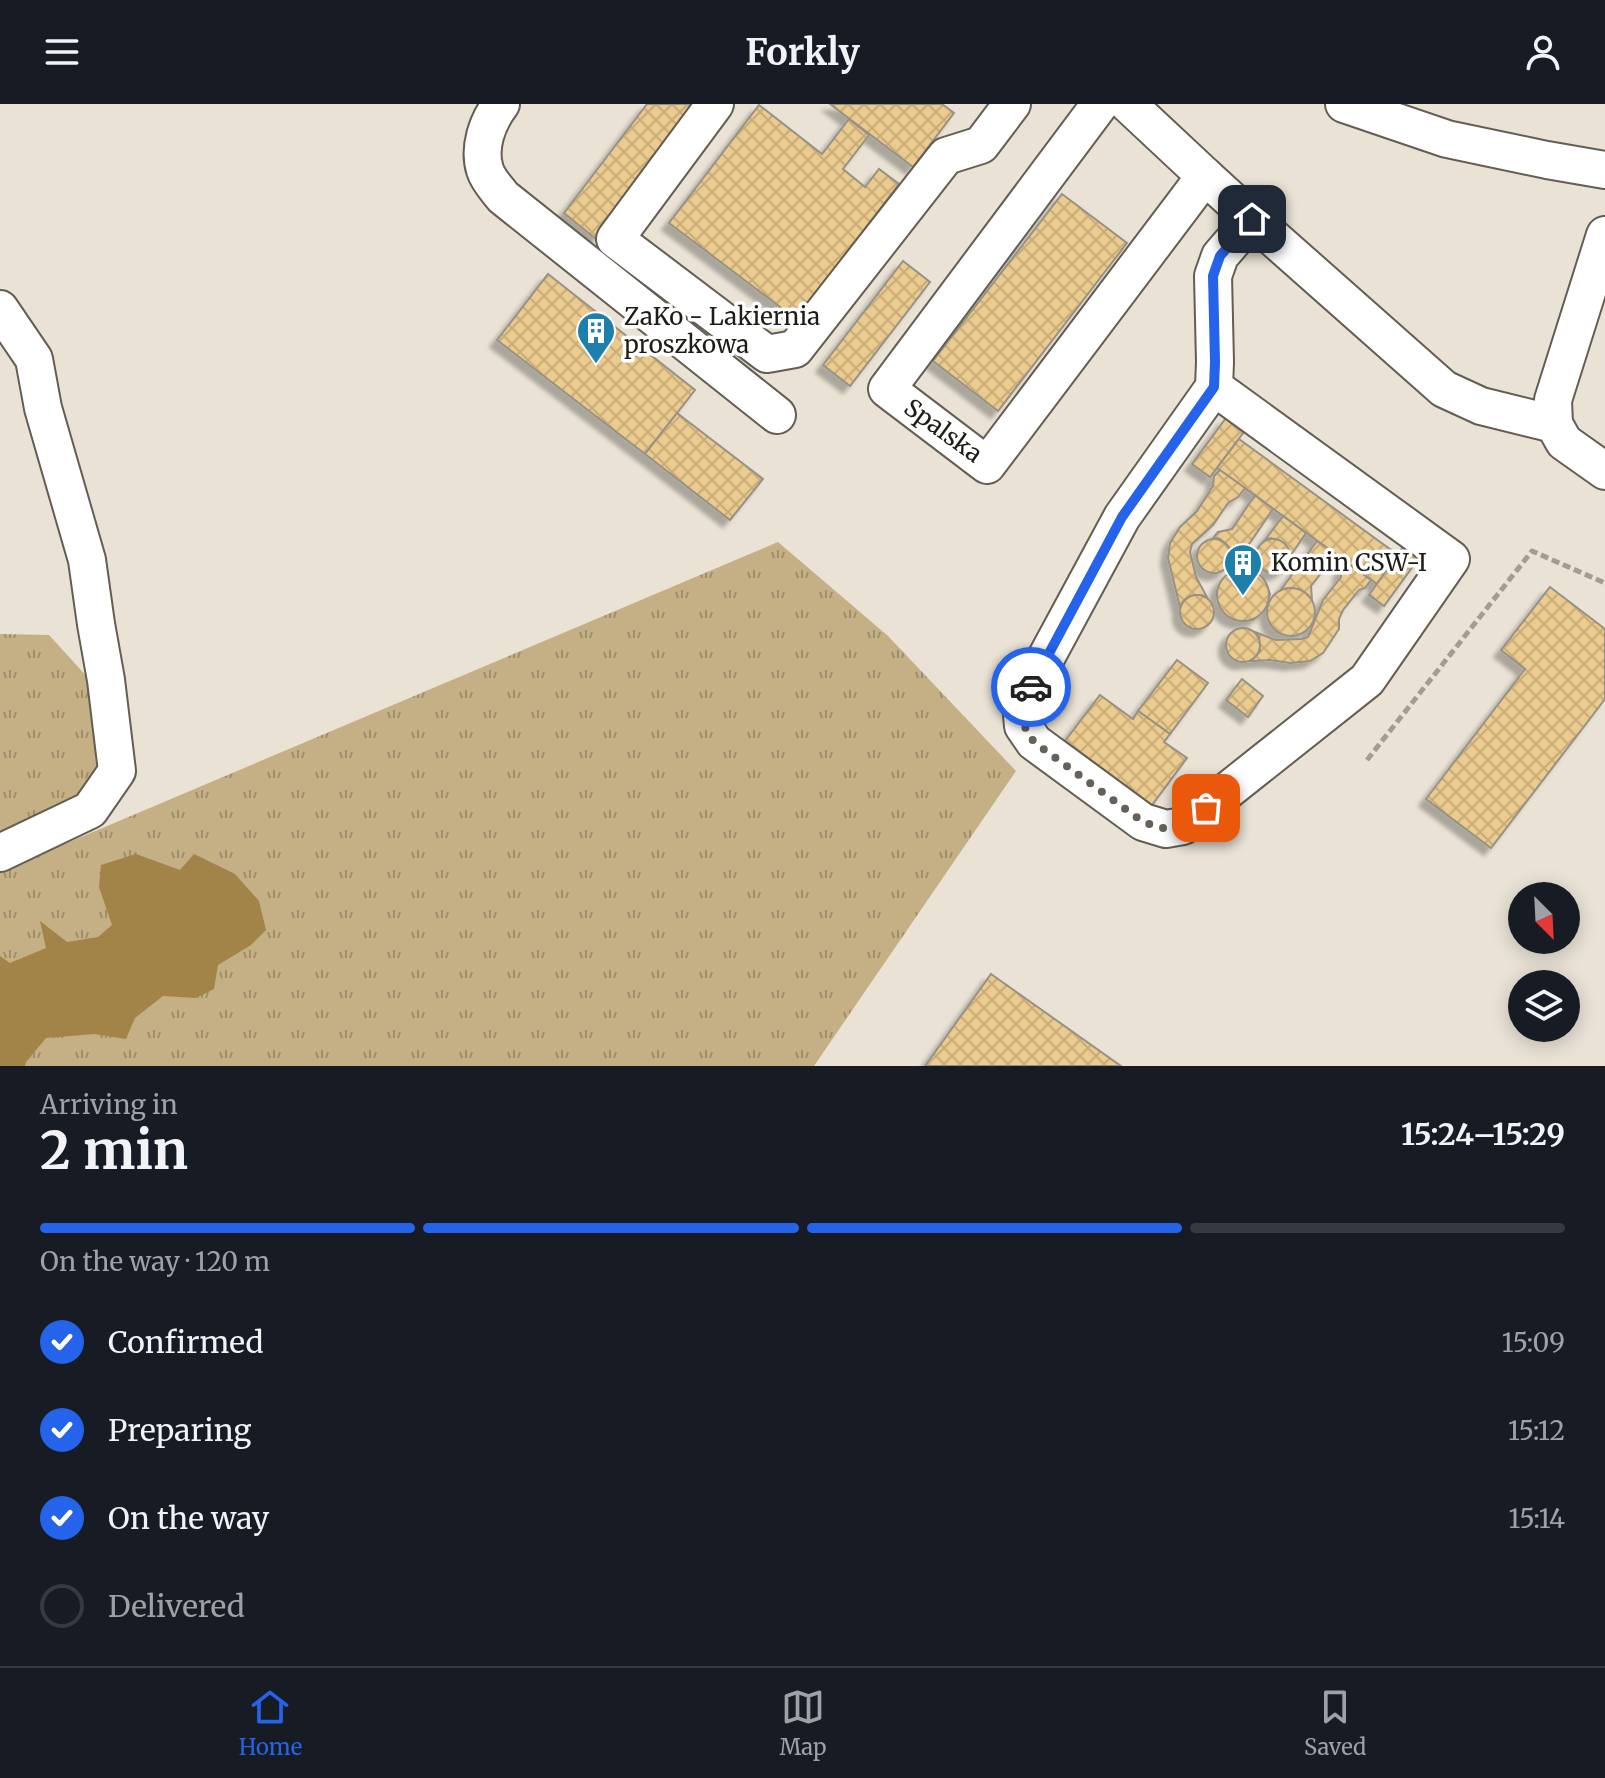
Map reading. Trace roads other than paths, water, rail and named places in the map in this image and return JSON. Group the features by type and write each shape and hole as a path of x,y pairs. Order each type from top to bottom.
{"lane":[{"path":"501,104 493,114 482,147 485,172 503,197 777,415"},
{"path":"715,104 615,239 767,354 795,349 946,156 981,145 1012,104"},
{"name":"Spalska","path":"1100,104 887,389 987,465 1205,176"},
{"path":"1128,104 1444,389 1481,406 1554,424"},
{"path":"1344,104 1447,139 1605,170"},
{"path":"1214,387 1451,559 1367,680 1183,826 1166,829 1143,822 1034,742 1023,726 1021,704 1122,517 1214,387 1213,276 1220,256 1252,219"},
{"path":"1605,235 1553,400 1554,424 1564,442 1605,471"},
{"path":"0,309 34,359 43,408 84,548 106,680 117,771 90,810 0,853"}],"place":[{"name":"ZaKo - Lakiernia proszkowa","path":"596,365"},
{"name":"Komin CSW-I","path":"1243,597"}]}
